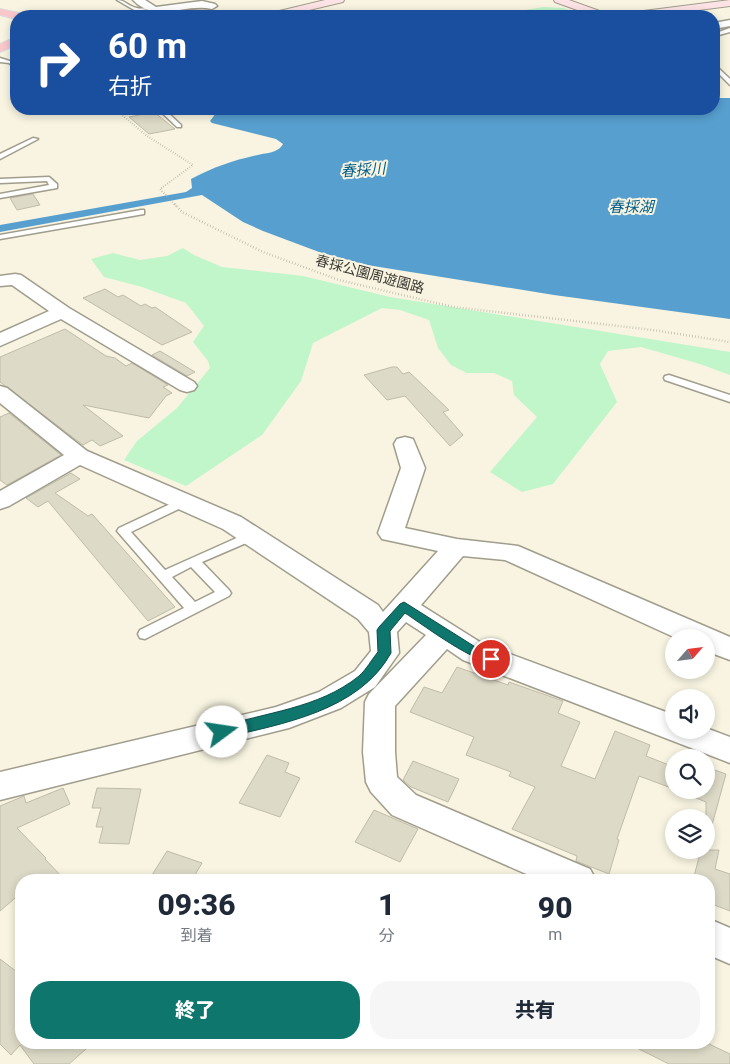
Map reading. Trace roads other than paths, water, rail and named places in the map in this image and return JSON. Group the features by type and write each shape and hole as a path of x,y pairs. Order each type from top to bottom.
{"street":[{"path":"138,0 154,10 208,3"},
{"path":"303,10 339,0"},
{"path":"559,0 587,10"},
{"path":"678,10 729,4"},
{"path":"0,281 15,279 62,312 187,386"},
{"path":"0,340 62,312"},
{"path":"0,786 278,719 330,700 365,679 385,653 383,630 368,612 254,535 232,523 79,456 5,402"},
{"path":"405,444 413,468 391,533 457,547 509,552 684,629"},
{"path":"0,501 79,456"},
{"path":"383,630 457,547"},
{"path":"404,607 473,652 665,725"},
{"path":"445,633 380,702 382,782 404,805 564,874"},
{"path":"715,642 730,649"},
{"path":"701,739 730,750"},
{"path":"715,940 730,946"}],"lane":[{"path":"119,0 136,10 152,8"},
{"path":"720,72 730,83"},
{"path":"168,115 180,126"},
{"path":"0,157 35,139"},
{"path":"0,181 49,179 54,186 0,196"},
{"path":"0,237 141,212"},
{"path":"669,378 730,399"},
{"path":"182,502 123,531 193,609"},
{"path":"163,576 254,535"},
{"path":"144,634 224,593 193,561"}],"water":[{"name":"春採湖","path":"720,98 730,98 730,319 554,295 367,265 319,252 263,231 243,222 202,195 0,232 0,225 186,192 192,188 191,179 200,174 234,161 269,153 283,144 276,139 210,121 214,115 720,115"}],"water label":[{"name":"春採川","path":"363,170"}]}
